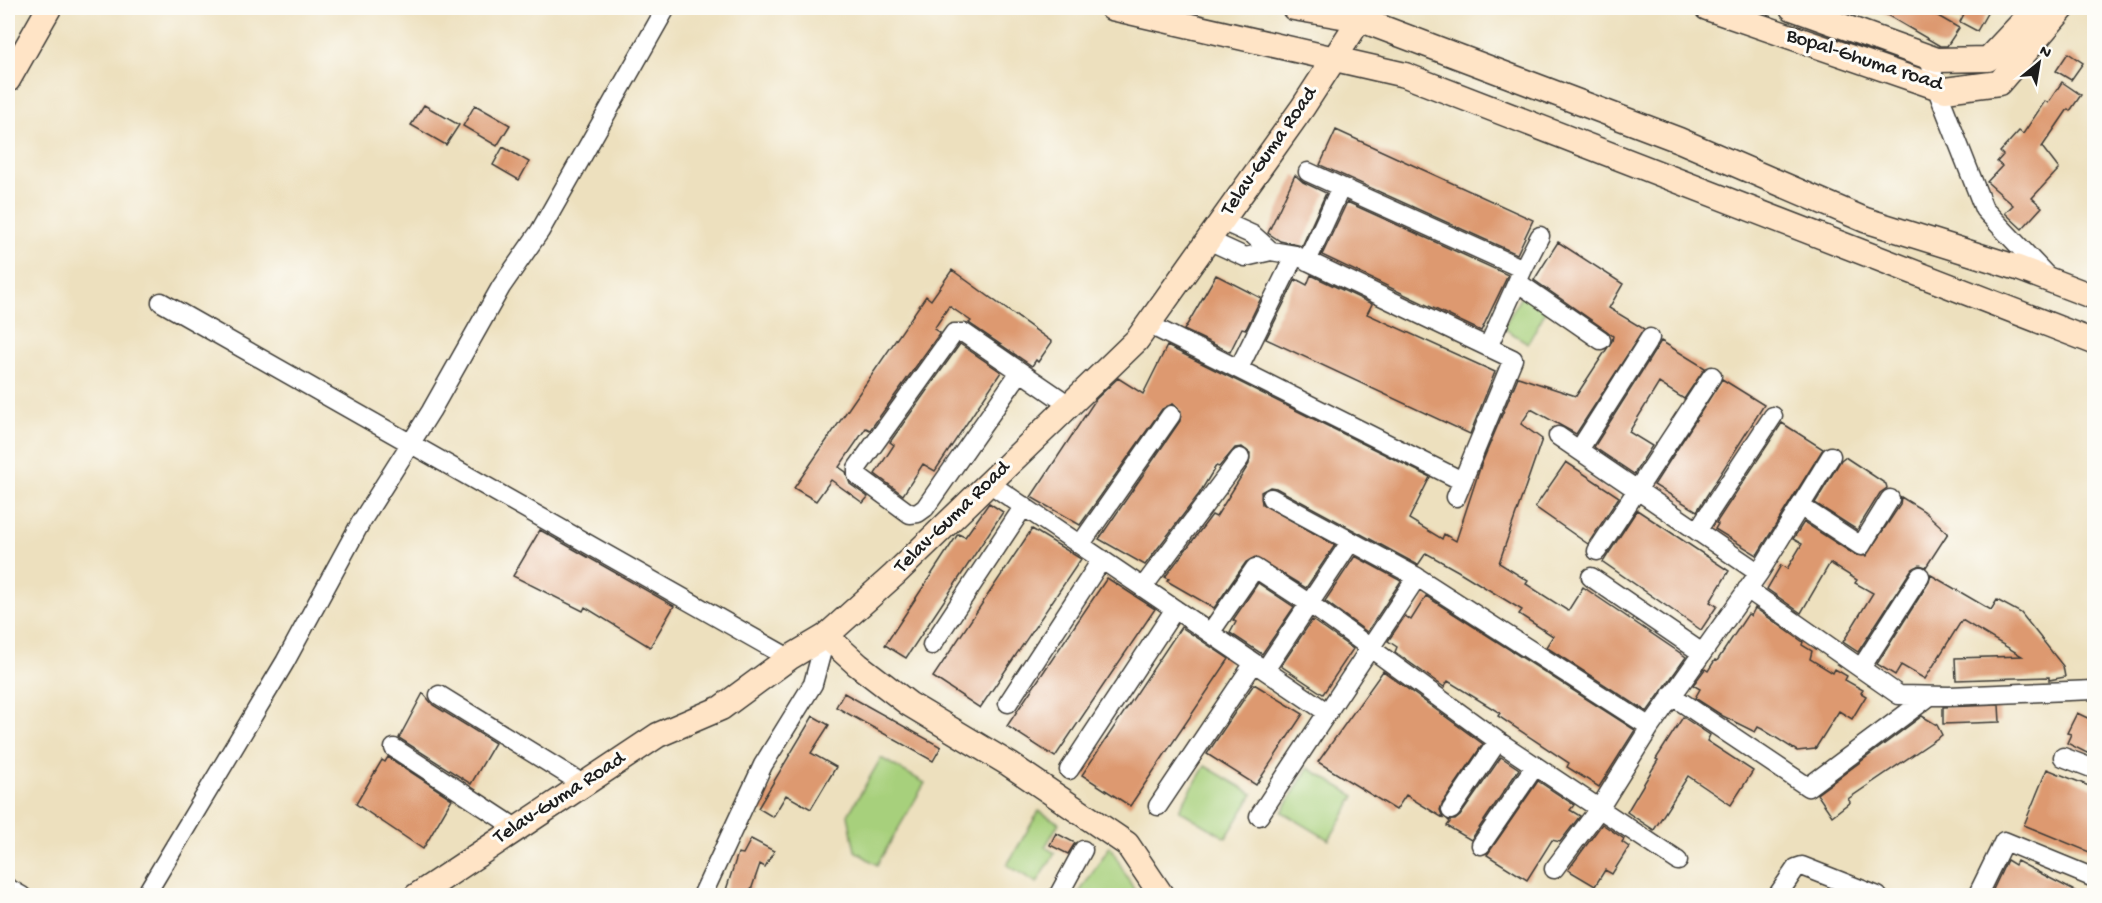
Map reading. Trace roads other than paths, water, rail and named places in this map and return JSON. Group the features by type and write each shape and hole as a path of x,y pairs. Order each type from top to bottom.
{"street":[{"path":"8,80 49,8"},
{"path":"145,896 285,662 361,522 410,444 501,287 540,231 666,8"},
{"path":"1112,8 1335,57 1405,75 2094,342"},
{"path":"1294,8 1363,13 1679,140 1865,220 2052,280 2094,297"},
{"name":"Bopal-Ghuma road","path":"1707,8 1945,90 1999,83 2063,8"},
{"path":"1792,8 1937,60 1988,60 2036,8"},
{"name":"Telav-Guma Road","path":"416,896 658,735 721,708 789,658 826,636 894,575 1137,340 1303,107 1363,13"},
{"path":"1929,57 1936,87 1984,209 2052,280"},
{"path":"1308,172 1520,276 1601,340"},
{"path":"1239,368 1341,187"},
{"path":"1222,221 1253,235 1271,251"},
{"path":"1488,348 1540,236"},
{"path":"1148,324 1239,368 1459,489 1513,359 1301,258 1271,251 1245,257 1208,240"},
{"path":"161,302 789,658"},
{"path":"1020,372 924,508 918,513 910,514 857,475 857,468 954,333 964,333 1069,405"},
{"path":"1579,450 1650,338"},
{"path":"1597,551 1712,376"},
{"path":"1080,545 1171,415"},
{"path":"1697,531 1773,416"},
{"path":"1558,436 1759,573"},
{"path":"1554,869 1599,809 1671,696 1759,573 1831,456"},
{"path":"1143,587 1240,458"},
{"path":"989,483 1328,713"},
{"path":"1271,498 1418,577 1650,727"},
{"path":"1800,506 1861,546 1890,499"},
{"path":"932,645 1024,506"},
{"path":"1158,806 1260,667 1310,604 1351,541"},
{"path":"1008,703 1102,559"},
{"path":"1210,633 1255,568 1310,604 1498,741 1678,861"},
{"path":"1861,668 1920,576"},
{"path":"1260,816 1418,577"},
{"path":"1592,577 1702,653"},
{"path":"1747,589 1899,694 1930,696 2094,690"},
{"path":"1069,770 1175,609"},
{"path":"702,896 764,765 813,684 826,636 858,665 909,704 1009,764 1127,844 1162,896"},
{"path":"439,695 583,784"},
{"path":"1671,696 1808,787 1930,696"},
{"path":"1451,810 1498,741"},
{"path":"394,748 516,828"},
{"path":"2064,757 2094,769"},
{"path":"1481,845 1535,766"},
{"path":"1977,896 2004,841 2094,878"},
{"path":"1062,894 1083,850"},
{"path":"1777,896 1796,868 1802,866 1878,896"},
{"path":"8,888 22,896"}]}
